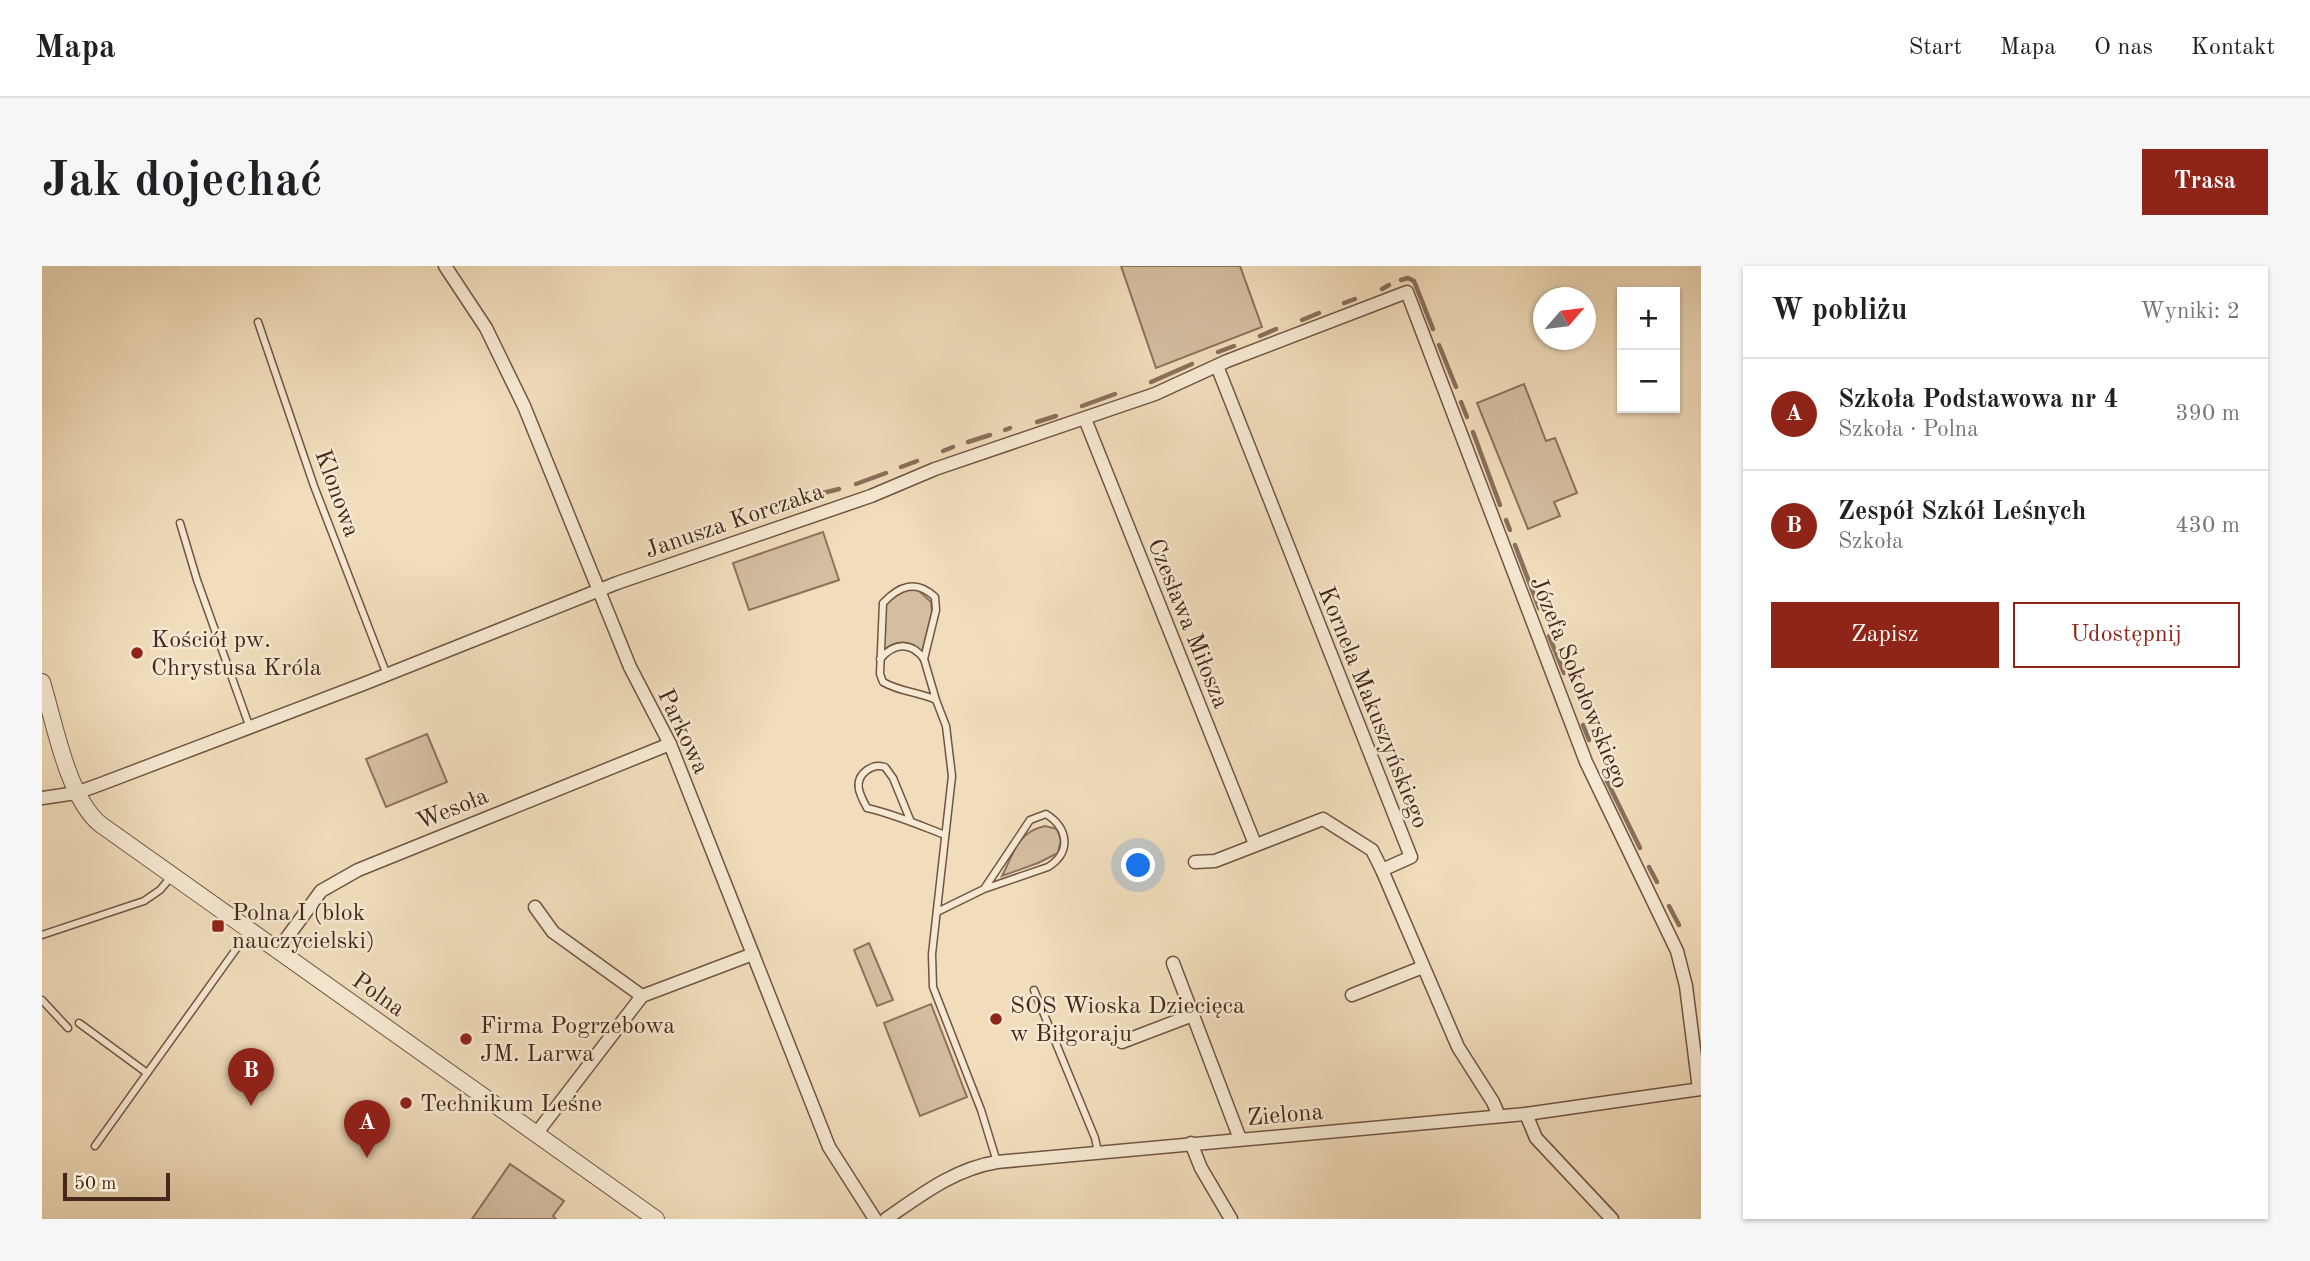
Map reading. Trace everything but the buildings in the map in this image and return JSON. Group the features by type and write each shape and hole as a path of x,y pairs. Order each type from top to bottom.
{"street":[{"name":"Parkowa","path":"445,266 481,319 504,362 545,455 634,677 670,744 829,1147 875,1219"},
{"name":"Janusza Korczaka","path":"42,798 76,793 704,551 888,490 935,469 1165,390 1217,366 1407,292"},
{"name":"Józefa Sokołowskiego","path":"1407,292 1586,762 1677,951 1686,986 1700,1089"},
{"name":"Kornela Makuszyńskiego","path":"1217,366 1411,858 1382,870"},
{"name":"Czesława Miłosza","path":"1085,419 1255,844"},
{"name":"Polna","path":"42,682 76,793 86,810 100,824 656,1219"},
{"name":"Wesoła","path":"278,950 321,891 358,870 670,744"},
{"path":"1195,862 1215,861 1323,819 1373,850 1458,1047 1499,1116"},
{"path":"535,907 553,932 642,996"},
{"path":"536,1134 642,996 753,954"},
{"path":"1172,963 1240,1139"},
{"path":"1352,995 1423,967"},
{"path":"1122,1042 1193,1015"},
{"name":"Zielona","path":"887,1219 945,1180 972,1168 997,1162 1526,1114 1700,1089"},
{"path":"1526,1114 1536,1138 1612,1219"},
{"path":"1191,1143 1201,1168 1231,1219"}],"lane":[{"name":"Klonowa","path":"258,322 322,509 387,675"},
{"path":"180,523 197,580 250,728"},
{"path":"924,659 936,610 935,597 927,589 916,586 904,588 893,593 883,603 880,660 883,682 900,690 936,700"},
{"path":"880,660 886,653 903,645 912,647 924,659 946,726 952,776 932,954 933,987 981,1110 997,1162"},
{"path":"911,822 893,778 885,767 871,767 858,781 858,788 867,808 884,811 911,822 945,835"},
{"path":"937,912 984,889 1057,862 1065,850 1065,839 1055,819 1046,814 1030,820 984,889"},
{"path":"42,936 144,901 160,890 172,875"},
{"path":"95,1146 250,930"},
{"path":"1034,990 1095,1138 1098,1152"},
{"path":"42,1000 68,1028"},
{"path":"79,1023 147,1073"}],"shaded area":[{"path":"1121,266 1240,266 1262,327 1156,368"},
{"path":"1524,384 1546,441 1555,438 1577,493 1554,502 1560,516 1528,529 1477,403"},
{"path":"823,532 839,580 749,610 733,563"},
{"path":"906,590 918,590 931,602 932,612 922,652 903,642 893,644 883,651 884,608 891,597"},
{"path":"427,734 447,782 386,807 366,759"},
{"path":"1045,826 1057,829 1061,840 1058,853 1002,876 1022,838"},
{"path":"869,943 893,1000 877,1006 854,950"},
{"path":"931,1004 967,1097 920,1116 884,1023"},
{"path":"510,1164 564,1201 553,1216 556,1219 472,1219"}],"waterway":[{"path":"1401,280 1408,278 1414,281 1433,329"},
{"path":"1382,289 1389,285"},
{"path":"1344,303 1355,299"},
{"path":"1302,320 1319,313"},
{"path":"1260,336 1276,329"},
{"path":"1439,345 1456,387"},
{"path":"1218,352 1234,346"},
{"path":"1151,382 1192,364"},
{"path":"1082,406 1115,394"},
{"path":"1461,402 1467,417"},
{"path":"1037,422 1056,416"},
{"path":"1005,430 1010,428"},
{"path":"1473,432 1500,505"},
{"path":"968,442 990,435"},
{"path":"943,451 953,447"},
{"path":"901,467 917,461"},
{"path":"856,484 886,473"},
{"path":"819,494 839,489"},
{"path":"1506,520 1510,530"},
{"path":"1515,545 1539,608"},
{"path":"1549,636 1564,673"},
{"path":"1583,725 1589,740"},
{"path":"1605,777 1640,848"},
{"path":"1649,867 1657,882"},
{"path":"1669,906 1679,925"}],"place":[{"name":"Kościół pw. Chrystusa Króla","path":"137,653"},
{"name":"Polna I (blok nauczycielski)","path":"218,926"},
{"name":"SOS Wioska Dziecięca w Biłgoraju","path":"996,1019"},
{"name":"Firma Pogrzebowa JM. Larwa","path":"466,1039"},
{"name":"Technikum Leśne","path":"406,1103"},
{"name":"Zespół Szkół Leśnych","path":"251,1106"},
{"name":"Szkoła Podstawowa nr 4","path":"367,1158"}]}
